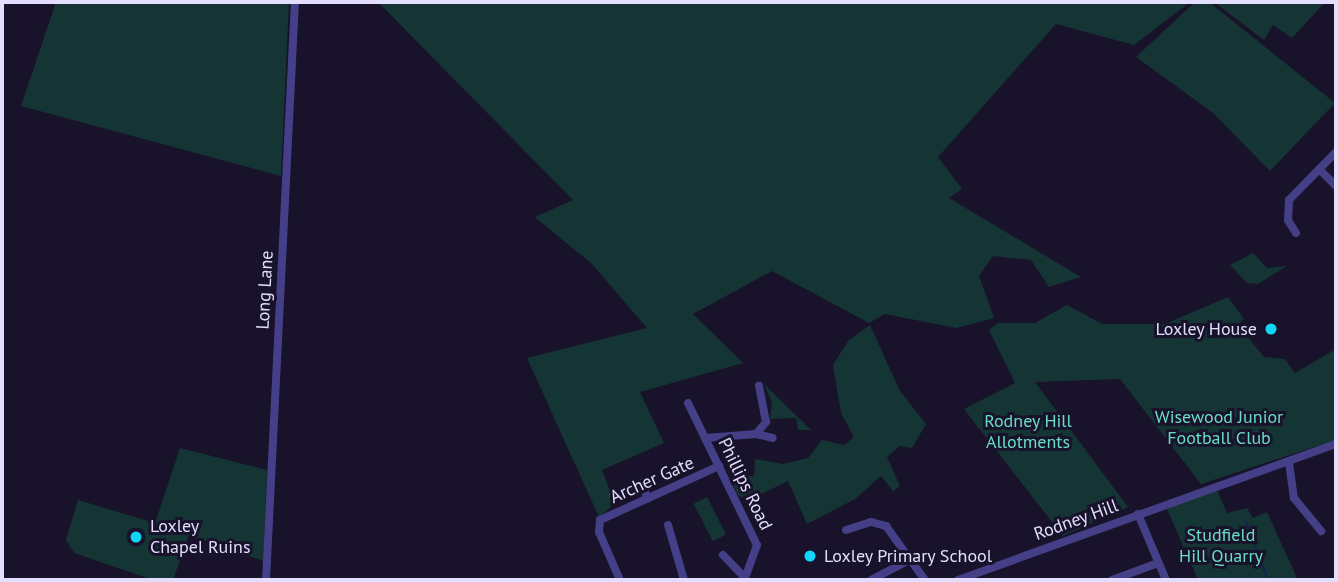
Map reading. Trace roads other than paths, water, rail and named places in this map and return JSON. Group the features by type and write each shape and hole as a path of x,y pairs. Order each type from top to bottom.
{"street":[{"name":"Long Lane","path":"266,580 295,2"},
{"path":"1296,233 1287,204 1336,152"},
{"path":"1320,169 1336,186"},
{"path":"756,435 766,422 759,386"},
{"name":"Phillips Road","path":"688,403 757,545 745,579"},
{"path":"706,438 756,435 773,438"},
{"name":"Rodney Hill","path":"958,580 1336,444"},
{"path":"1289,463 1294,498 1321,531"},
{"name":"Archer Gate","path":"607,550 598,523 719,466"},
{"path":"613,495 641,480 648,499"},
{"path":"1138,514 1166,580"},
{"path":"846,530 881,523 913,558 925,580"},
{"path":"668,525 684,580"},
{"path":"598,554 607,550 620,580"},
{"path":"723,555 745,579"},
{"path":"871,580 913,558"},
{"path":"1112,580 1158,563"}],"waterway":[{"path":"1246,522 1268,580"}],"place":[{"name":"Loxley House","path":"1271,329"},
{"name":"Loxley Chapel Ruins","path":"136,537"},
{"name":"Loxley Primary School","path":"810,556"}],"park label":[{"name":"Wisewood Junior Football Club","path":"1219,428"},
{"name":"Rodney Hill Allotments","path":"1028,432"},
{"name":"Studfield Hill Quarry","path":"1221,546"}]}
